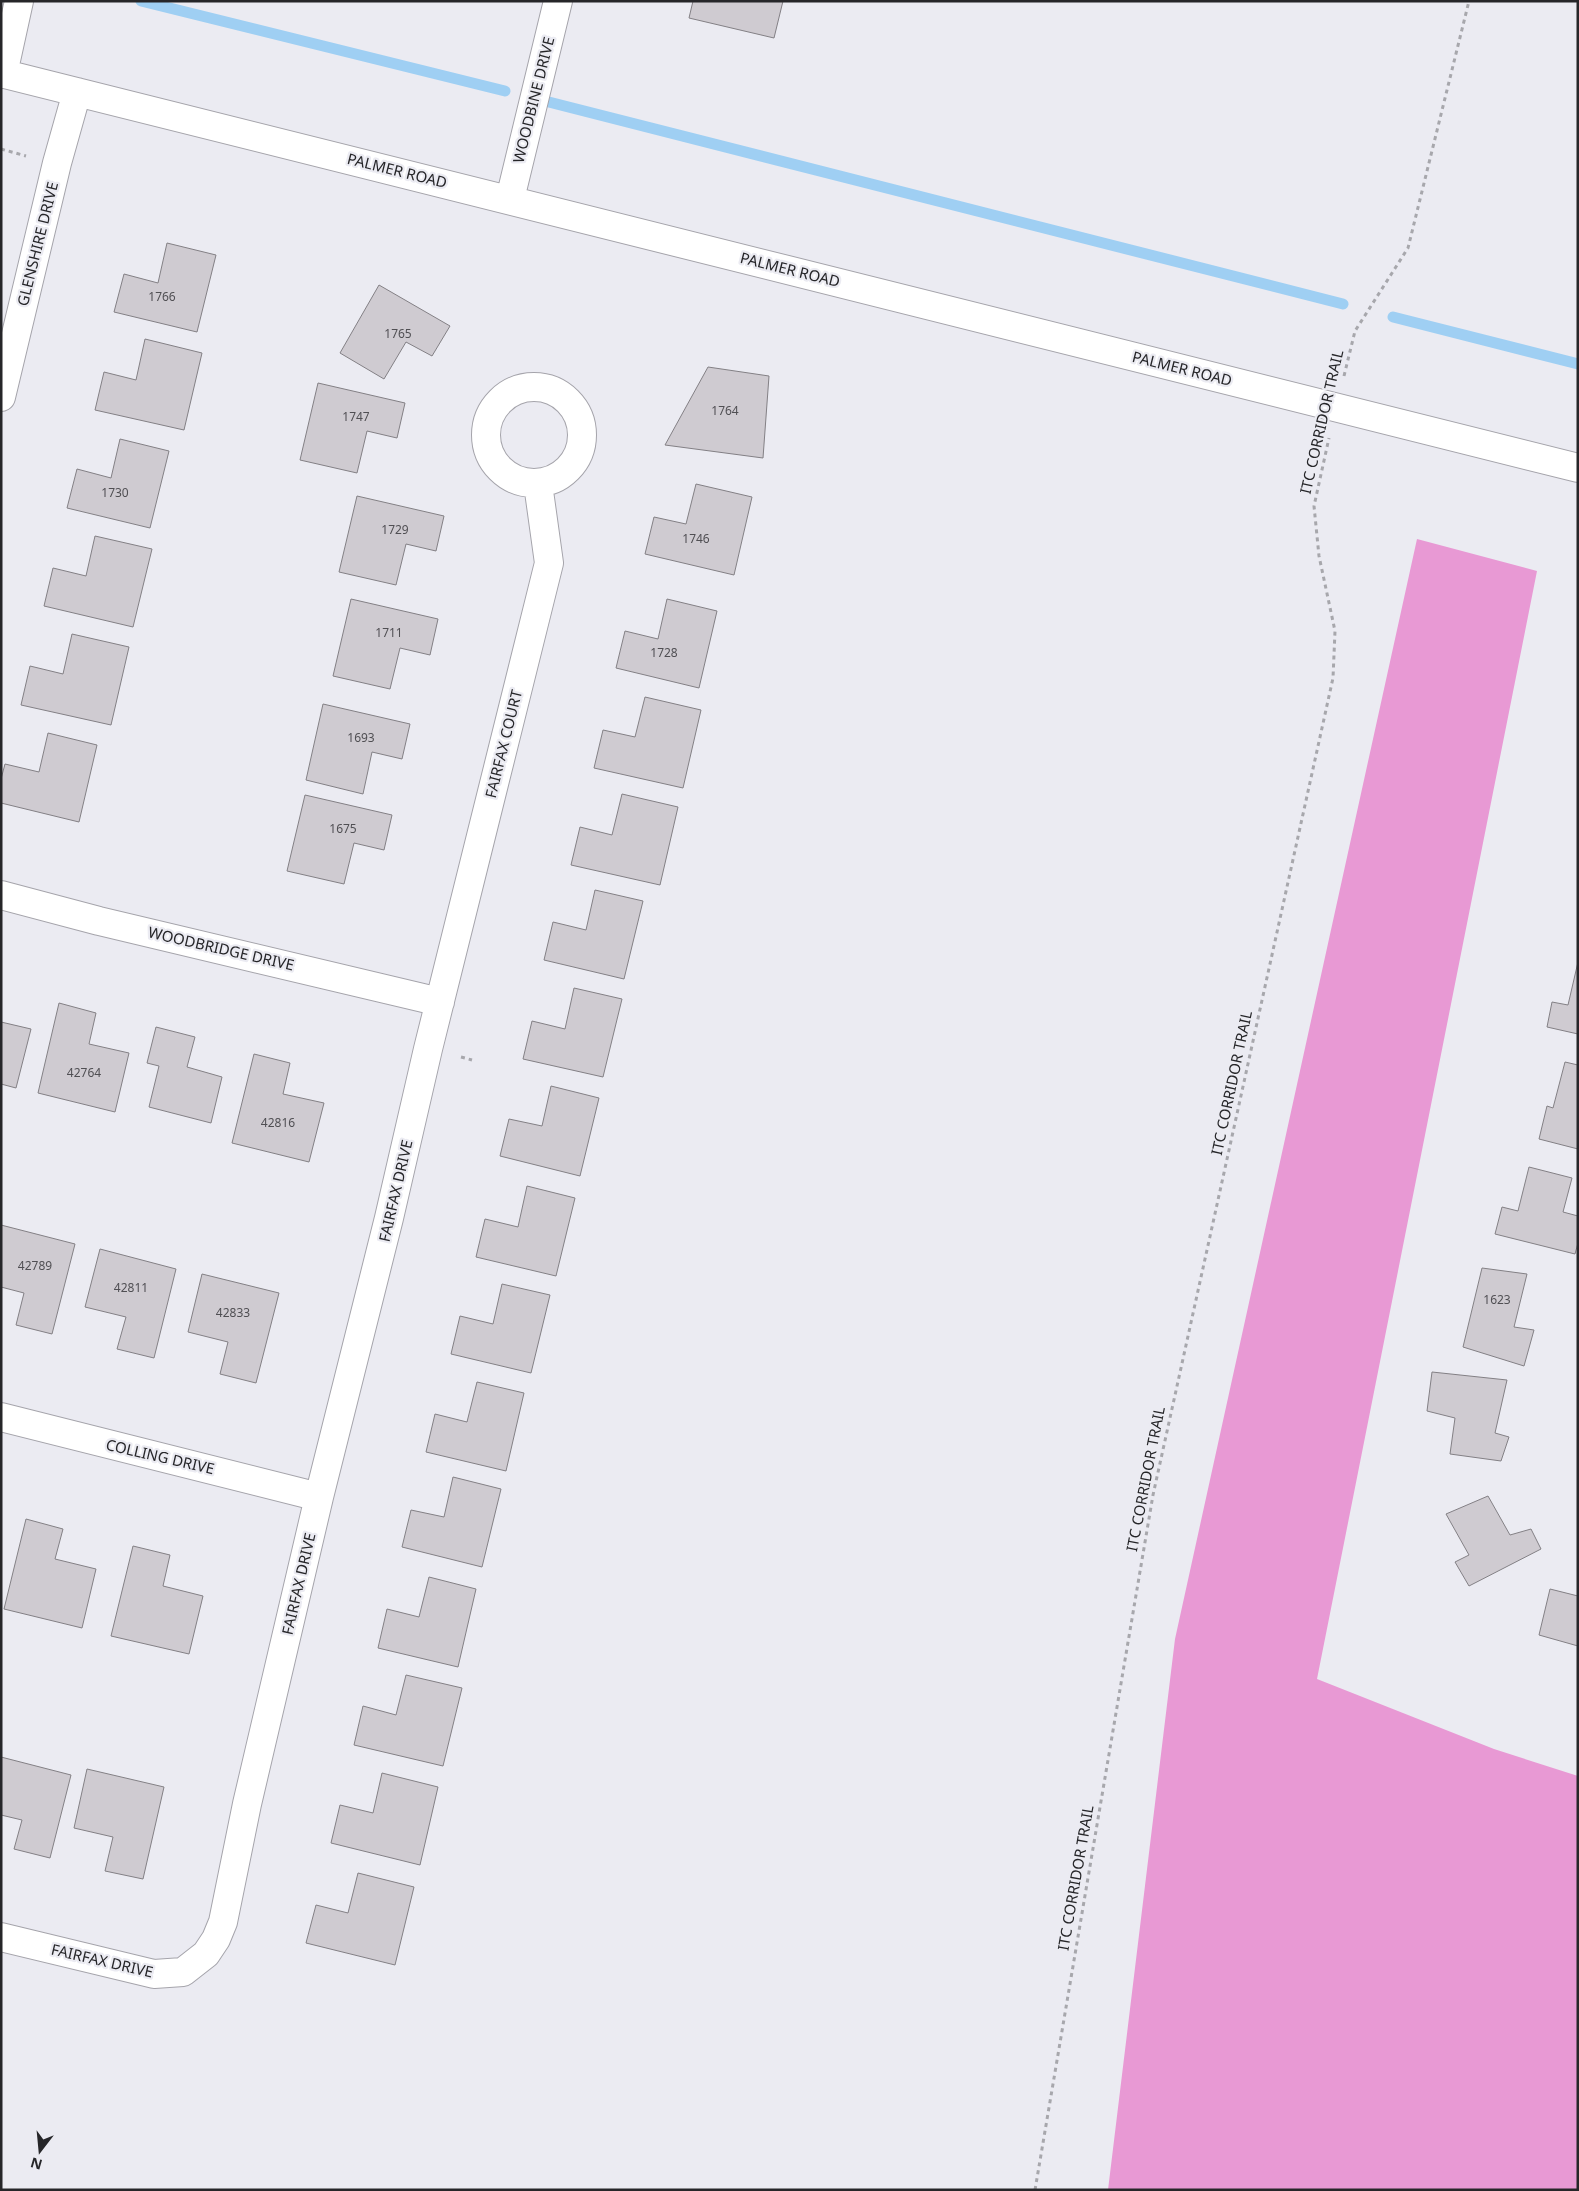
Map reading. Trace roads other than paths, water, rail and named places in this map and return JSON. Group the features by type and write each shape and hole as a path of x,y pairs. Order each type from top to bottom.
{"street":[{"path":"2,74 19,1"},
{"name":"WOODBINE DRIVE","path":"510,199 558,1"},
{"name":"PALMER ROAD","path":"2,74 510,199 1578,468"},
{"name":"GLENSHIRE DRIVE","path":"1,397 57,163 77,92"},
{"name":"FAIRFAX COURT","path":"440,1002 549,563 538,484"},
{"name":"WOODBRIDGE DRIVE","path":"1,895 99,921 440,1002"},
{"name":"FAIRFAX DRIVE","path":"1,1937 154,1974 183,1972 206,1954 216,1939 226,1909 247,1804 319,1497 390,1218 440,1002"},
{"name":"COLLING DRIVE","path":"1,1417 319,1497"}],"waterway":[{"path":"141,1 505,91"},
{"path":"537,99 1343,304"},
{"path":"1393,317 1578,364"}]}
